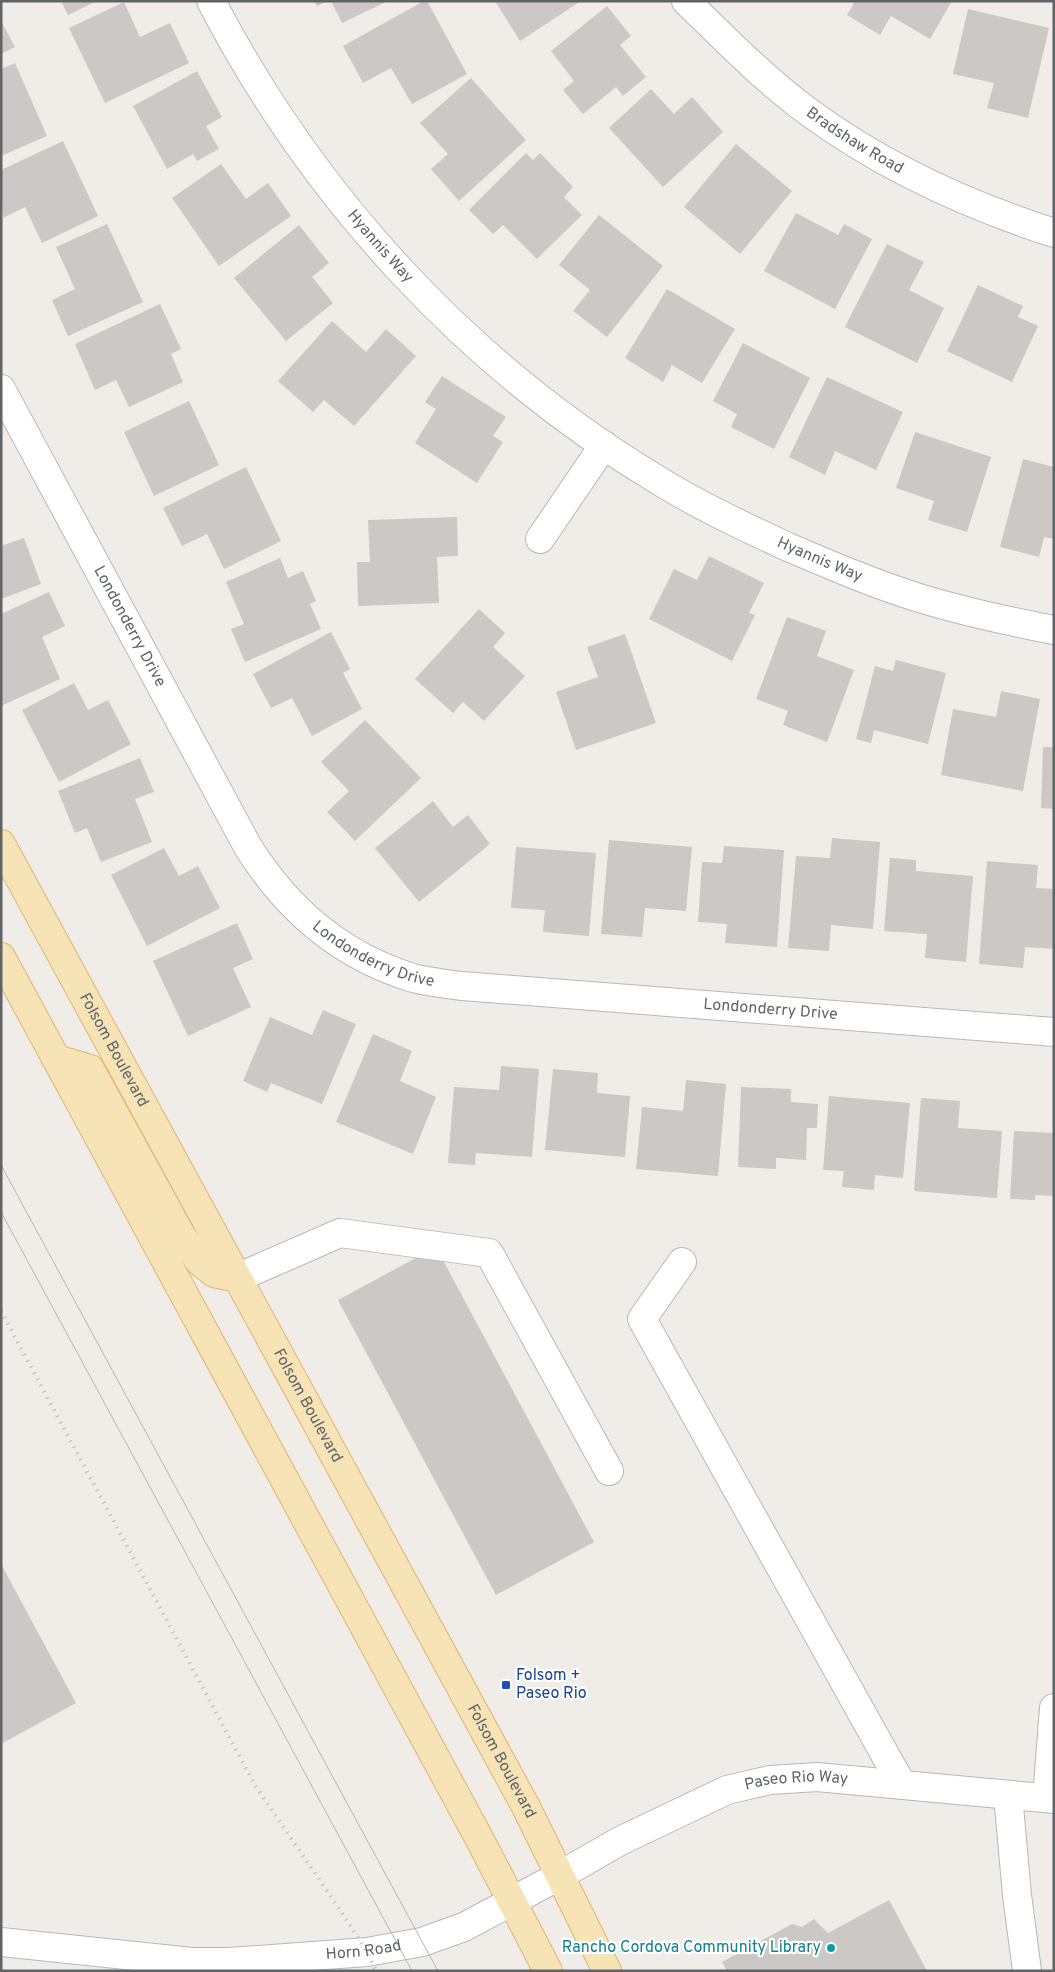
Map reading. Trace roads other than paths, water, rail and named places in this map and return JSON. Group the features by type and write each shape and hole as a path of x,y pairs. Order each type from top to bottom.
{"main road":[{"name":"Folsom Boulevard","path":"1,844 526,1807 607,1971"},
{"path":"1,957 478,1838 548,1971"},
{"path":"56,1059 90,1069 181,1235 199,1261 214,1273 237,1278"}],"street":[{"name":"Hyannis Way","path":"210,1 234,45 278,117 326,184 380,249 438,310 508,372 574,424 662,482 734,522 837,568 916,596 996,618 1054,630"},
{"name":"Bradshaw Road","path":"686,1 744,58 810,112 879,158 930,185 1008,218 1054,233"},
{"name":"Londonderry Drive","path":"1,389 248,847 261,868 291,905 328,936 369,960 414,978 462,986 1054,1032"},
{"path":"540,539 604,445"},
{"path":"237,1278 340,1234 489,1253 609,1471"},
{"path":"682,1262 642,1319 902,1785"},
{"path":"1050,1798 1054,1708"},
{"name":"Paseo Rio Way","path":"559,1876 620,1841 727,1790 770,1780 816,1778 1050,1798"},
{"path":"1008,1795 1017,1895 1027,1971"},
{"name":"Horn Road","path":"1,1942 192,1962 305,1964 422,1942 464,1927 512,1903 559,1876"}],"tram line":[{"path":"1,1165 438,1971"},
{"path":"1,1212 412,1971"}],"railway":[{"path":"1,1311 256,1787 340,1910 367,1952 376,1971"}],"place":[{"name":"Folsom + Paseo Rio","path":"506,1685"},
{"name":"Rancho Cordova Community Library","path":"831,1948"}]}
